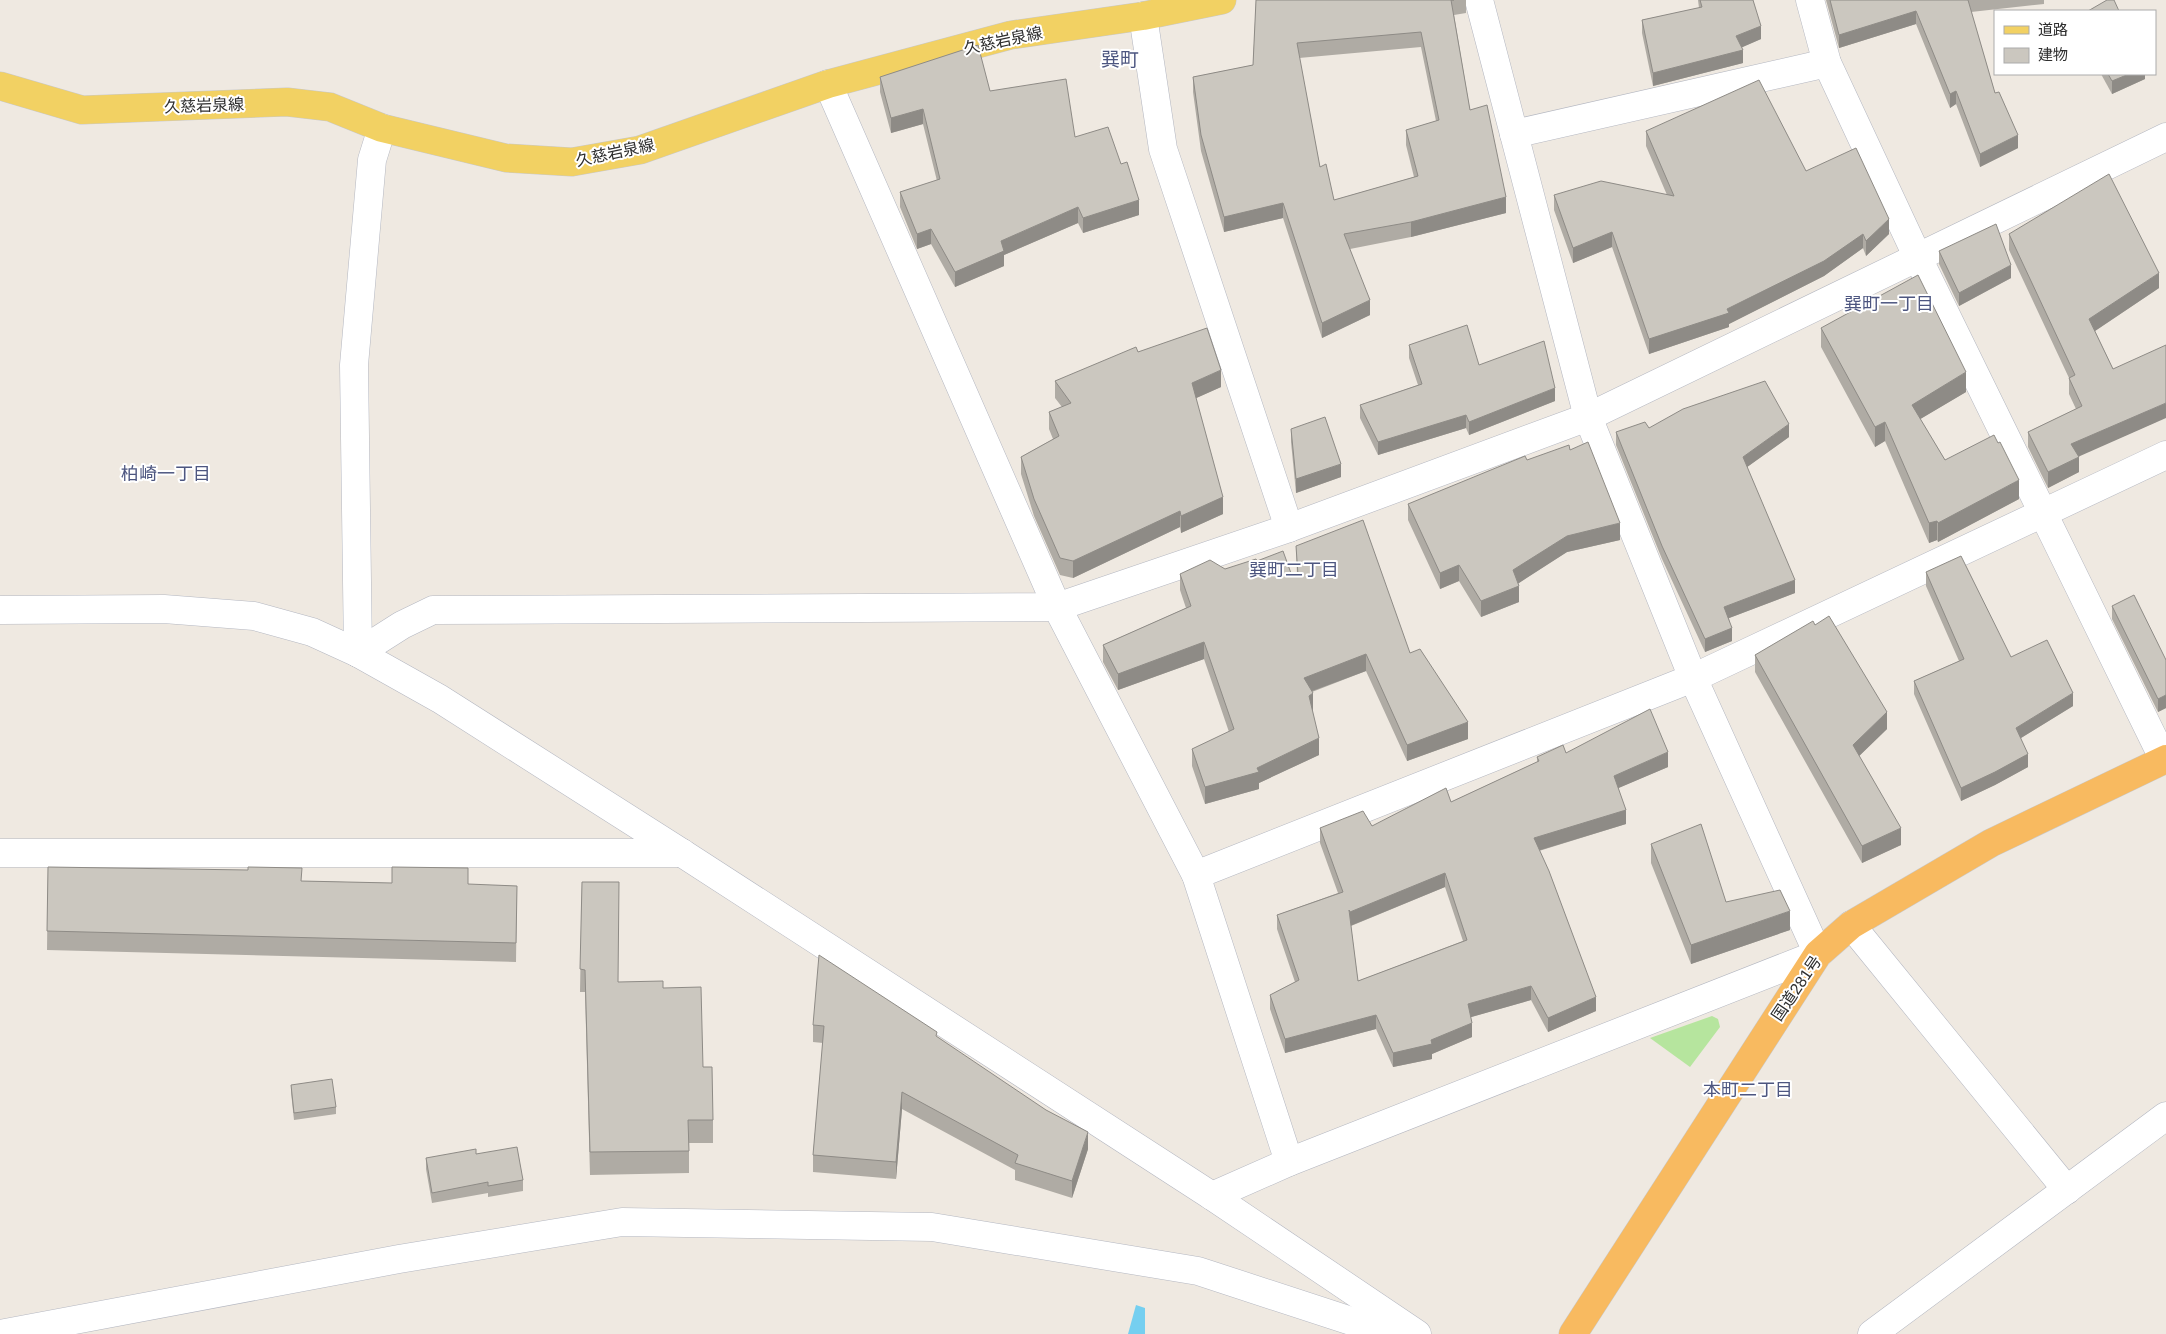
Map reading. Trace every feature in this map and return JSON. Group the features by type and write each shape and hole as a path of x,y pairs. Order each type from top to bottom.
{"highway":[{"name":"国道281号","path":"1573,1334 1818,954 1851,925 1991,843 2165,759"}],"main road":[{"name":"久慈岩泉線","path":"0,86 82,110 287,102 330,107 382,128 506,158 572,162 640,150 828,84 1011,36 1143,16 1222,0"}],"street":[{"path":"1212,1196 1289,1162 1818,954 1693,678 1588,417 1479,0"},
{"path":"1810,0 1827,63 1918,258 2042,514 2165,759"},
{"path":"1143,16 1163,149 1289,528"},
{"path":"1514,134 1827,63"},
{"path":"828,84 1057,607 1196,876 1289,1162"},
{"path":"358,653 354,365 372,160 382,128"},
{"path":"358,653 402,625 433,610 1057,607 1289,528 1588,417 2166,137"},
{"path":"1196,876 1693,678 2166,455"},
{"path":"0,610 164,609 254,616 312,632 358,653 440,699 682,854 1212,1196 1418,1334"},
{"path":"0,853 682,854"},
{"path":"1851,925 2066,1190"},
{"path":"1872,1334 2166,1116"},
{"path":"0,1334 399,1259 622,1222 932,1227 1198,1271 1391,1334"}],"green space":[{"path":"1712,1016 1718,1019 1720,1027 1690,1067 1650,1038"}],"water":[{"path":"1136,1305 1145,1308 1145,1334 1128,1334"}],"building":[{"path":"1256,0 1451,0 1470,110 1487,105 1506,197 1411,222 1344,234 1370,300 1322,323 1283,203 1224,217 1201,135 1193,77 1253,65","holes":["1421,32 1439,120 1406,130 1418,176 1334,200 1326,164 1320,167 1297,43"]},
{"path":"1700,0 1753,0 1761,26 1736,36 1743,50 1653,73 1642,20 1702,7"},
{"path":"1830,0 1968,0 1995,93 1999,92 2018,135 1980,154 1956,91 1950,94 1916,11 1839,35"},
{"path":"2107,0 2114,0 2119,10 2090,10"},
{"path":"978,45 990,91 1066,79 1075,137 1108,127 1121,164 1127,162 1139,200 1083,218 1078,207 1001,241 1004,251 955,272 931,229 917,234 900,192 940,179 923,109 891,118 880,77"},
{"path":"2109,75 2127,75 2112,81"},
{"path":"1759,80 1806,171 1856,148 1889,219 1866,241 1863,234 1824,261 1727,309 1729,313 1649,339 1612,232 1573,248 1554,195 1601,181 1674,196 1646,131"},
{"path":"2109,174 2159,273 2089,319 2113,369 2166,345 2166,403 2071,444 2079,457 2048,472 2028,432 2082,406 2069,378 2075,375 2009,234"},
{"path":"1996,224 2011,265 1959,293 1939,251"},
{"path":"1918,275 1966,372 1912,405 1945,460 1994,435 1998,443 2000,442 2019,480 1938,523 1937,521 1929,523 1885,422 1875,427 1821,328"},
{"path":"1467,325 1479,365 1544,341 1555,388 1469,422 1466,415 1378,442 1360,405 1422,384 1409,345"},
{"path":"1207,328 1221,370 1192,383 1223,497 1181,516 1180,511 1073,561 1060,558 1034,499 1021,457 1059,436 1049,412 1071,403 1055,381 1136,347 1138,352"},
{"path":"1765,381 1789,424 1743,457 1795,580 1724,607 1732,628 1705,639 1662,546 1616,432 1645,422 1649,428 1683,409"},
{"path":"1325,417 1341,464 1296,479 1291,429"},
{"path":"1588,442 1620,523 1567,536 1513,570 1519,586 1481,601 1459,565 1440,573 1408,504 1525,456 1527,460 1569,445 1570,450"},
{"path":"1363,520 1410,653 1420,649 1468,722 1407,745 1366,654 1304,678 1313,693 1309,696 1319,738 1257,768 1259,772 1205,787 1192,749 1234,729 1204,642 1118,674 1103,645 1191,606 1180,574 1210,560 1225,569 1256,559 1257,561 1283,551 1292,576 1298,575 1296,546"},
{"path":"1961,556 2011,657 2047,640 2073,693 2016,728 2028,754 1961,788 1914,681 1964,659 1926,572"},
{"path":"2134,595 2166,660 2166,695 2158,699 2112,606"},
{"path":"1829,616 1887,712 1853,745 1901,828 1862,846 1755,655 1813,621 1815,625"},
{"path":"1650,709 1668,752 1614,776 1626,810 1534,838 1549,871 1596,997 1548,1018 1531,986 1468,1004 1472,1023 1431,1040 1432,1044 1393,1053 1376,1015 1285,1039 1270,995 1299,980 1277,915 1343,892 1320,828 1363,811 1372,826 1446,788 1451,802 1539,761 1537,757 1563,745 1566,753","holes":["1445,873 1467,940 1358,981 1349,910 1350,912"]},
{"path":"1701,824 1726,902 1780,890 1790,911 1691,945 1651,844"},
{"path":"48,867 248,870 248,867 302,868 301,881 392,883 392,867 468,868 468,884 517,886 516,943 47,931"},
{"path":"582,882 619,882 618,982 663,981 663,988 701,987 703,1067 712,1067 713,1120 688,1120 689,1151 590,1152 585,970 580,969"},
{"path":"819,955 937,1032 936,1036 1046,1110 1088,1132 1072,1181 1015,1163 1018,1155 902,1092 896,1162 813,1155 824,1026 813,1025"},
{"path":"332,1079 336,1107 294,1113 291,1085"},
{"path":"517,1147 523,1180 488,1186 488,1182 432,1193 426,1158 476,1149 476,1154"}],"district":[{"name":"巽町","path":"1120,59"},
{"name":"巽町一丁目","path":"1889,304"},
{"name":"柏崎一丁目","path":"166,474"},
{"name":"巽町二丁目","path":"1294,570"},
{"name":"本町二丁目","path":"1748,1090"}]}
